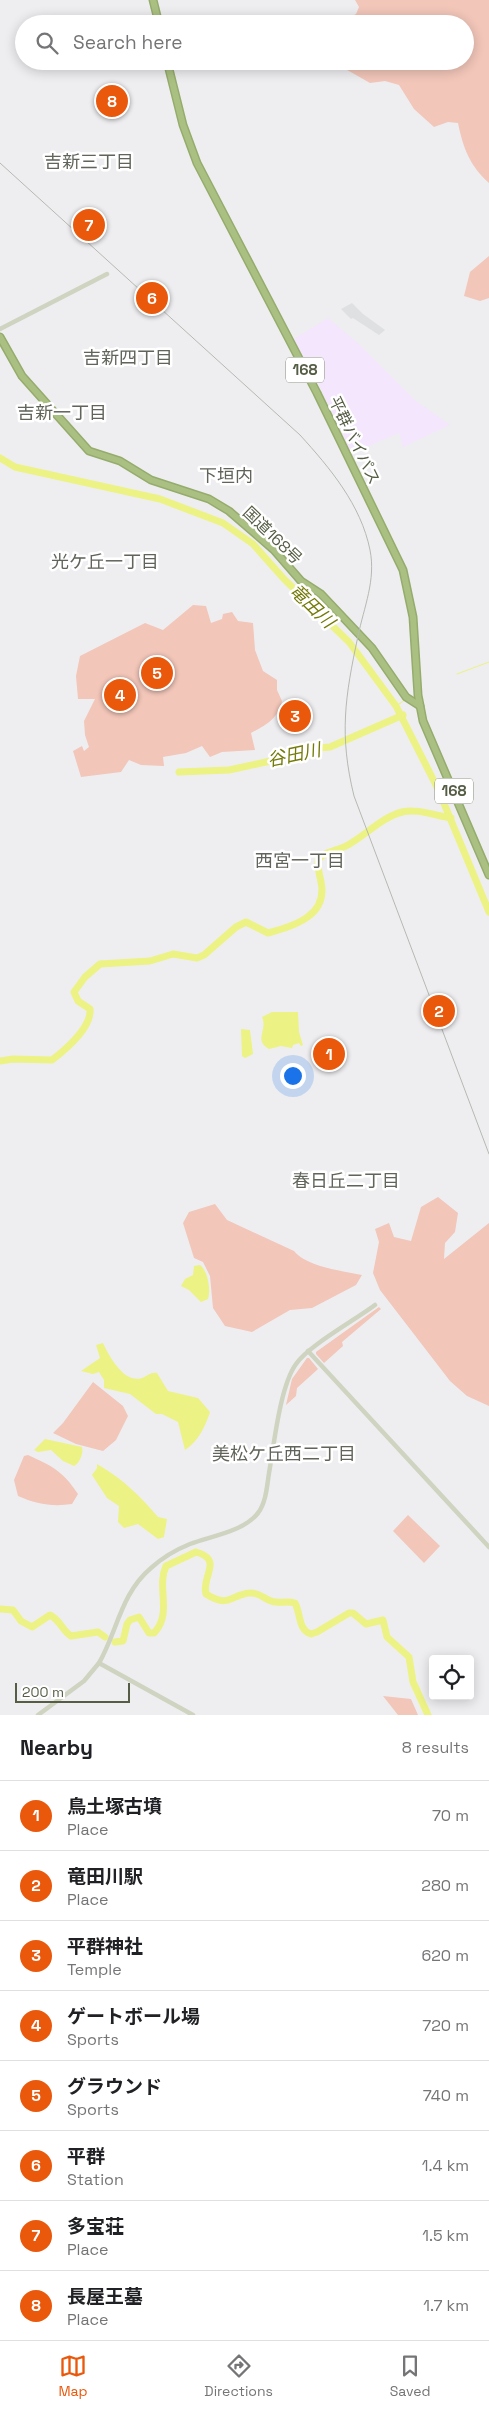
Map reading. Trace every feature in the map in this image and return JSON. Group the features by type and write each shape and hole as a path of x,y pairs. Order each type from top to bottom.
{"highway":[{"path":"154,0 157,15"},
{"name":"平群バイパス","path":"169,70 183,125 197,163 317,393 403,570 413,616 420,706"},
{"name":"国道168号","path":"0,337 22,376 89,451 120,461 151,480 209,499 229,511 268,544 301,581 321,594 372,648 406,697 420,706"},
{"name":"168","path":"420,706 426,731 449,779 489,875"}],"street":[{"path":"0,329 107,274"},
{"path":"38,1715 84,1681 99,1664 108,1648 126,1599 140,1578 150,1568 176,1550 244,1525 260,1511 266,1490 289,1374 297,1361 308,1351 375,1305"},
{"path":"308,1351 489,1547"},
{"path":"99,1664 192,1715"}],"shaded area":[{"path":"355,0 489,0 489,183 482,177 468,156 458,123 448,122 434,127 414,109 399,85 385,81 370,83 347,70 474,70 474,15 354,15 359,7"},
{"path":"489,256 489,298 480,301 464,296 470,272"},
{"path":"352,303 363,314 385,330 379,335 353,318 351,319 341,309"},
{"path":"328,318 360,345 416,401 450,425 403,447 399,433 364,448 352,456 317,381 292,340"},
{"path":"193,605 206,606 211,623 222,619 223,614 232,612 238,621 253,623 255,650 263,671 277,680 277,690 282,701 274,717 251,733 255,750 222,752 210,757 202,746 186,753 163,757 164,766 141,765 129,760 121,772 81,777 73,751 82,746 84,751 89,747 85,735 84,721 95,699 78,699 76,676 80,656 145,623 163,630"},
{"path":"272,1012 298,1012 299,1032 303,1045 301,1046 299,1043 293,1045 292,1048 281,1046 269,1049 264,1046 261,1039 262,1017"},
{"path":"241,1029 250,1030 253,1054 245,1058 242,1056"},
{"path":"438,1197 458,1213 455,1232 445,1243 444,1259 489,1223 489,1406 467,1396 450,1381 380,1290 373,1273 379,1242 375,1229 389,1223 394,1237 411,1241 421,1207"},
{"path":"215,1204 227,1220 294,1251 307,1261 326,1268 362,1275 356,1285 312,1308 290,1310 252,1332 225,1326 213,1308 210,1276 203,1262 194,1258 183,1223 189,1212"},
{"path":"200,1265 207,1276 209,1291 208,1299 201,1302 189,1290 181,1286 185,1279 193,1275 194,1266"},
{"path":"379,1307 381,1309 342,1342 343,1346 324,1363 316,1354 316,1352"},
{"path":"103,1343 118,1368 129,1377 135,1379 142,1378 157,1373 168,1391 198,1398 210,1412 201,1433 190,1447 185,1450 178,1422 162,1414 156,1414 130,1394 104,1388 104,1380 99,1372 93,1374 81,1371 100,1358 96,1345"},
{"path":"307,1358 318,1369 297,1388 296,1396 286,1405 292,1379"},
{"path":"93,1382 123,1406 128,1416 116,1440 103,1451 76,1444 53,1433 63,1423"},
{"path":"45,1439 82,1447 82,1455 79,1461 74,1466 63,1461 51,1450 38,1452 34,1450"},
{"path":"28,1455 62,1474 78,1494 72,1504 44,1504 18,1496 14,1480 24,1456"},
{"path":"97,1464 130,1488 158,1517 167,1519 164,1537 158,1539 138,1524 124,1528 118,1522 119,1506 107,1498 92,1475 97,1468"},
{"path":"408,1515 440,1546 424,1563 393,1531"},
{"path":"383,1696 411,1699 418,1715 398,1715"}],"waterway":[{"name":"竜田川","path":"0,458 15,467 160,499 223,523 253,544 284,579 349,642 396,706 438,789 489,912"},
{"path":"457,674 489,662"},
{"path":"396,706 405,700"},
{"name":"谷田川","path":"179,772 229,770 275,760 308,749 330,747 403,715"},
{"path":"0,1061 13,1059 52,1060 77,1038 87,1023 90,1009 78,1001 74,992 85,977 100,964 150,961 173,954 197,958 204,955 236,927 246,922 268,933 289,927 307,917 319,903 322,893 318,865 321,857 353,842 395,814 408,811 451,818"},
{"path":"115,1642 123,1641 127,1624 130,1620 139,1617 149,1633 154,1633 160,1625 164,1609 163,1574 166,1566 196,1552 209,1559 210,1569 205,1587 206,1594 225,1601 244,1594 254,1593 272,1602 295,1603 304,1629 311,1634 349,1613 353,1613 366,1624 383,1620 387,1637 409,1657 413,1682 428,1715"},
{"path":"0,1609 13,1610 21,1621 32,1627 50,1615 71,1636 98,1632 105,1637"}],"railway":[{"path":"0,163 300,435 333,474 352,503 366,533 372,572 353,658 347,697 345,735 349,774 354,796 489,1154"}],"place":[{"name":"長屋王墓","path":"112,101"},
{"name":"多宝荘","path":"89,225"},
{"name":"平群","path":"152,298"},
{"name":"グラウンド","path":"157,673"},
{"name":"ゲートボール場","path":"120,695"},
{"name":"平群神社","path":"295,716"},
{"name":"竜田川駅","path":"439,1011"},
{"name":"鳥土塚古墳","path":"329,1054"}],"district":[{"name":"吉新三丁目","path":"89,162"},
{"name":"吉新四丁目","path":"128,358"},
{"name":"吉新一丁目","path":"62,413"},
{"name":"下垣内","path":"226,476"},
{"name":"光ケ丘一丁目","path":"105,562"},
{"name":"西宮一丁目","path":"300,861"},
{"name":"春日丘二丁目","path":"346,1181"},
{"name":"美松ケ丘西二丁目","path":"284,1454"}]}
